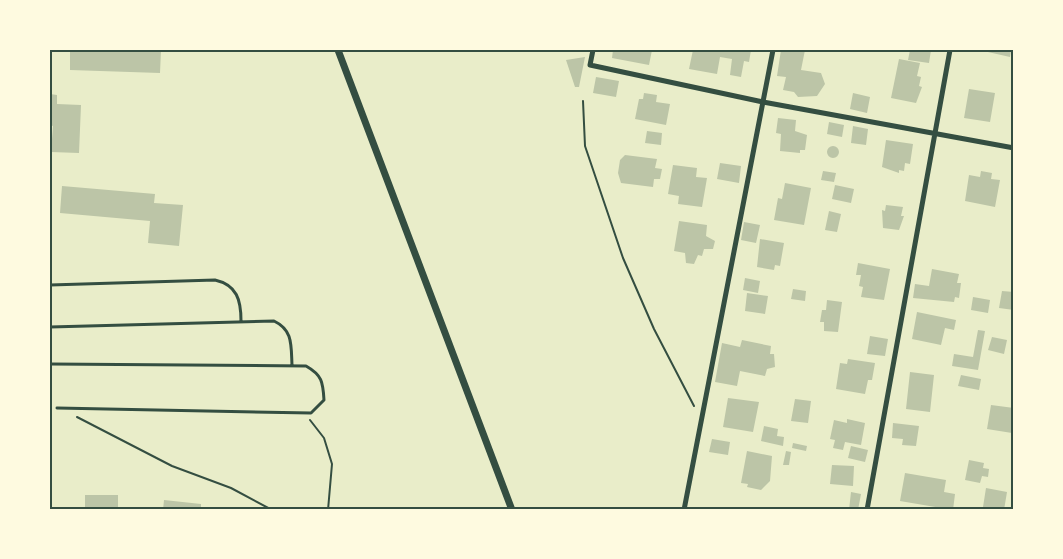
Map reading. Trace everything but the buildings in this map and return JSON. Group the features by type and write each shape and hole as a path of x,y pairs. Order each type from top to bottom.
{"street":[{"path":"338,50 512,510"},
{"path":"593,50 590,65 763,102 1014,148"},
{"path":"684,510 773,50"},
{"path":"867,510 950,50"}],"lane":[{"path":"50,285 215,280 225,282 235,290 241,302 241,321"},
{"path":"50,327 274,321 286,327 290,337 292,365"},
{"path":"50,364 292,365 306,366 318,372 323,381 324,400 310,413 57,408"}],"path":[{"path":"583,101 585,146 623,258 654,329 701,419"},
{"path":"310,413 310,423 324,438 332,464 328,510"},
{"path":"76,416 172,466 231,488 272,510"}]}
